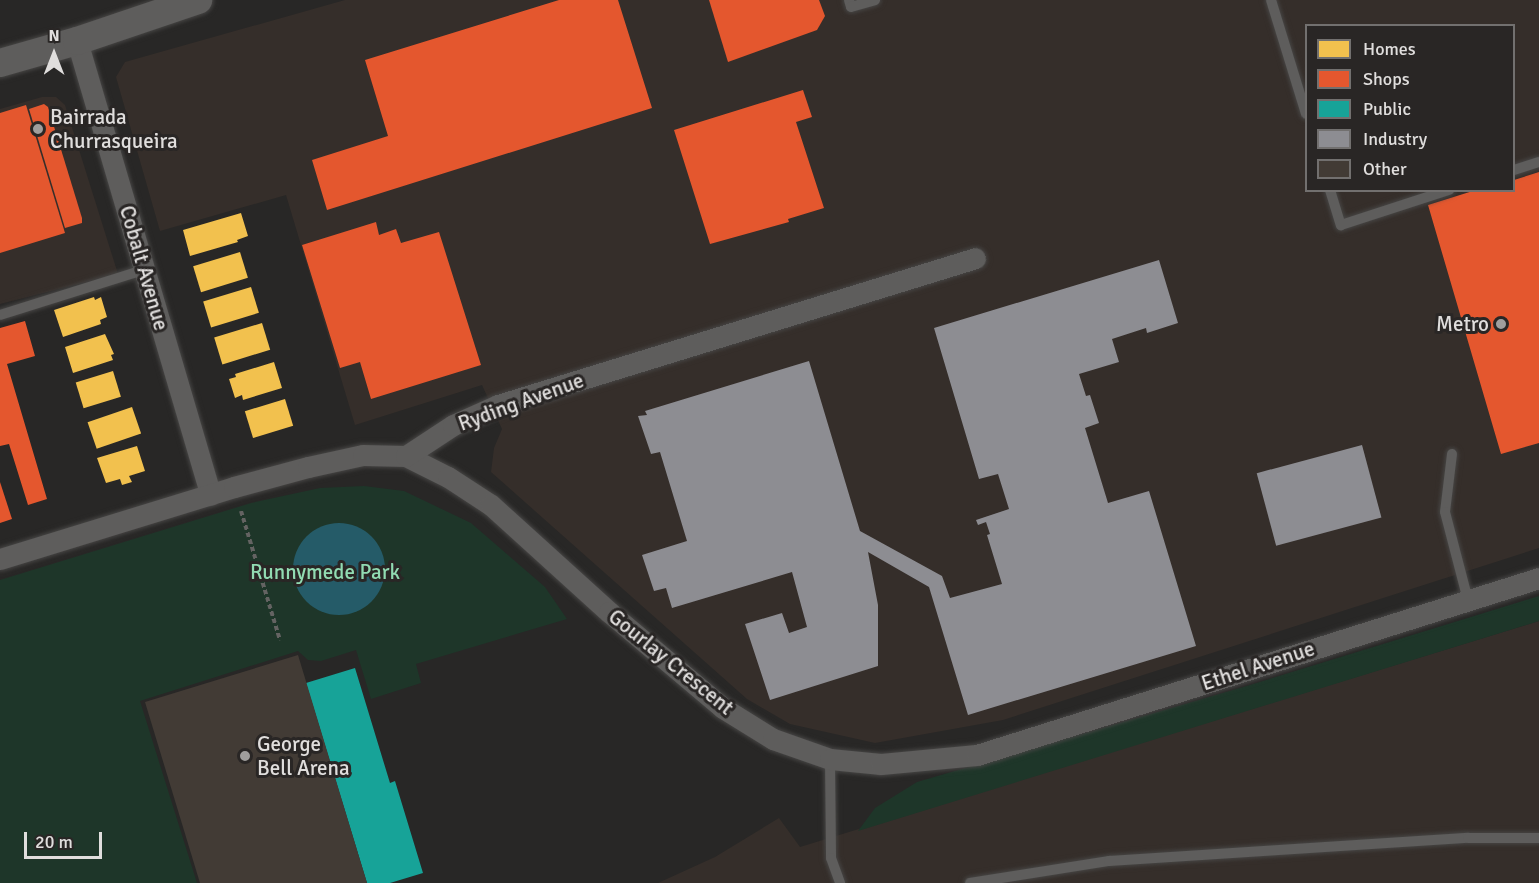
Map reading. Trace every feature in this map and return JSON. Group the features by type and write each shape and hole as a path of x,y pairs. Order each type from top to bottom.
{"main road":[{"path":"0,63 77,41 198,0"}],"street":[{"name":"Cobalt Avenue","path":"77,41 211,495"},
{"name":"Ryding Avenue","path":"406,456 453,424 498,405 975,258"},
{"path":"0,559 211,495 363,455 406,456"},
{"name":"Gourlay Crescent","path":"406,456 448,477 490,505 609,612 723,708 772,739 830,759 882,764 977,755"},
{"name":"Ethel Avenue","path":"977,755 1539,578"}],"lane":[{"path":"849,0 851,7 875,0"},
{"path":"1271,0 1305,111"},
{"path":"1515,170 1539,162"},
{"path":"1331,192 1341,225 1443,192"},
{"path":"0,315 144,270"},
{"path":"1452,454 1445,512 1468,600"},
{"path":"830,759 831,858 840,883"},
{"path":"970,883 1109,861 1468,838 1539,838"}],"path":[{"path":"241,511 280,640"}],"shaded area":[{"path":"345,0 1539,0 1539,548 1003,720 875,743 790,724 747,699 491,472 494,448 502,429 482,385 355,425 286,195 160,231 116,77 125,62"},
{"path":"42,97 56,97 65,105 118,274 0,304 0,109"},
{"path":"1539,621 1539,883 658,883 715,857 779,818 800,847"}],"green space":[{"name":"Runnymede Park","path":"364,486 404,491 471,523 545,587 567,619 416,664 421,683 371,699 356,650 321,661 308,660 298,651 140,701 197,883 0,883 0,580 251,503 320,488"},
{"path":"1539,596 1539,621 858,831 875,808 917,782 1250,685"}],"water":[{"path":"339,523 356,527 371,537 381,552 385,569 381,586 371,601 356,611 339,615 322,611 307,601 297,586 293,569 297,552 307,537 322,527"}],"building: Homes":[{"path":"241,213 248,236 237,240 238,242 190,256 183,230"},
{"path":"240,252 248,278 201,292 193,266"},
{"path":"251,287 259,313 211,327 203,302"},
{"path":"94,297 95,300 101,297 107,317 100,320 101,324 63,337 54,310"},
{"path":"262,323 270,350 222,364 214,338"},
{"path":"105,334 114,354 111,355 113,360 73,373 65,347"},
{"path":"274,362 282,388 243,400 242,395 235,398 229,379 236,377 235,374"},
{"path":"113,371 121,397 84,408 76,382"},
{"path":"285,399 293,426 253,438 245,411"},
{"path":"132,407 141,433 97,449 88,422"},
{"path":"137,446 145,471 129,476 132,482 122,485 120,479 106,483 97,458"}],"building: Shops":[{"path":"559,0 618,0 652,108 327,210 312,160 388,136 365,60"},
{"path":"709,0 819,0 825,16 817,30 728,62"},
{"path":"803,90 812,117 796,122 824,208 788,219 789,222 710,244 674,130"},
{"path":"44,104 48,107 82,218 82,223 65,228 29,109"},
{"path":"26,105 65,233 0,253 0,113"},
{"name":"Metro","path":"1539,172 1539,443 1501,454 1428,205 1470,192 1515,192 1515,180"},
{"path":"376,222 379,235 396,229 401,243 439,232 481,365 371,399 360,362 340,368 302,245"},
{"path":"25,321 35,356 7,364 47,499 28,505 9,444 0,446 0,328"},
{"path":"0,482 12,519 0,523"}],"building: Public":[{"path":"355,668 390,783 395,781 423,873 390,883 367,883 306,683"}],"building: Industry":[{"path":"1159,260 1178,323 1147,333 1146,328 1112,339 1119,362 1079,374 1086,396 1090,395 1099,423 1085,428 1108,503 1149,491 1196,646 968,715 929,587 868,552 878,605 878,666 770,700 745,624 782,613 789,633 807,627 792,572 672,608 666,588 654,591 642,555 687,541 660,452 651,454 638,416 647,415 645,411 809,361 860,531 942,576 950,598 1002,584 987,535 990,534 986,522 978,525 976,520 1009,509 998,474 979,479 934,328"},
{"path":"1362,445 1381,517 1276,546 1257,473"}],"building: Other":[{"name":"George Bell Arena","path":"298,655 367,883 200,883 145,702"}],"place":[{"name":"Bairrada Churrasqueira","path":"38,129"},
{"name":"Metro","path":"1501,324"},
{"name":"George Bell Arena","path":"245,756"}]}
